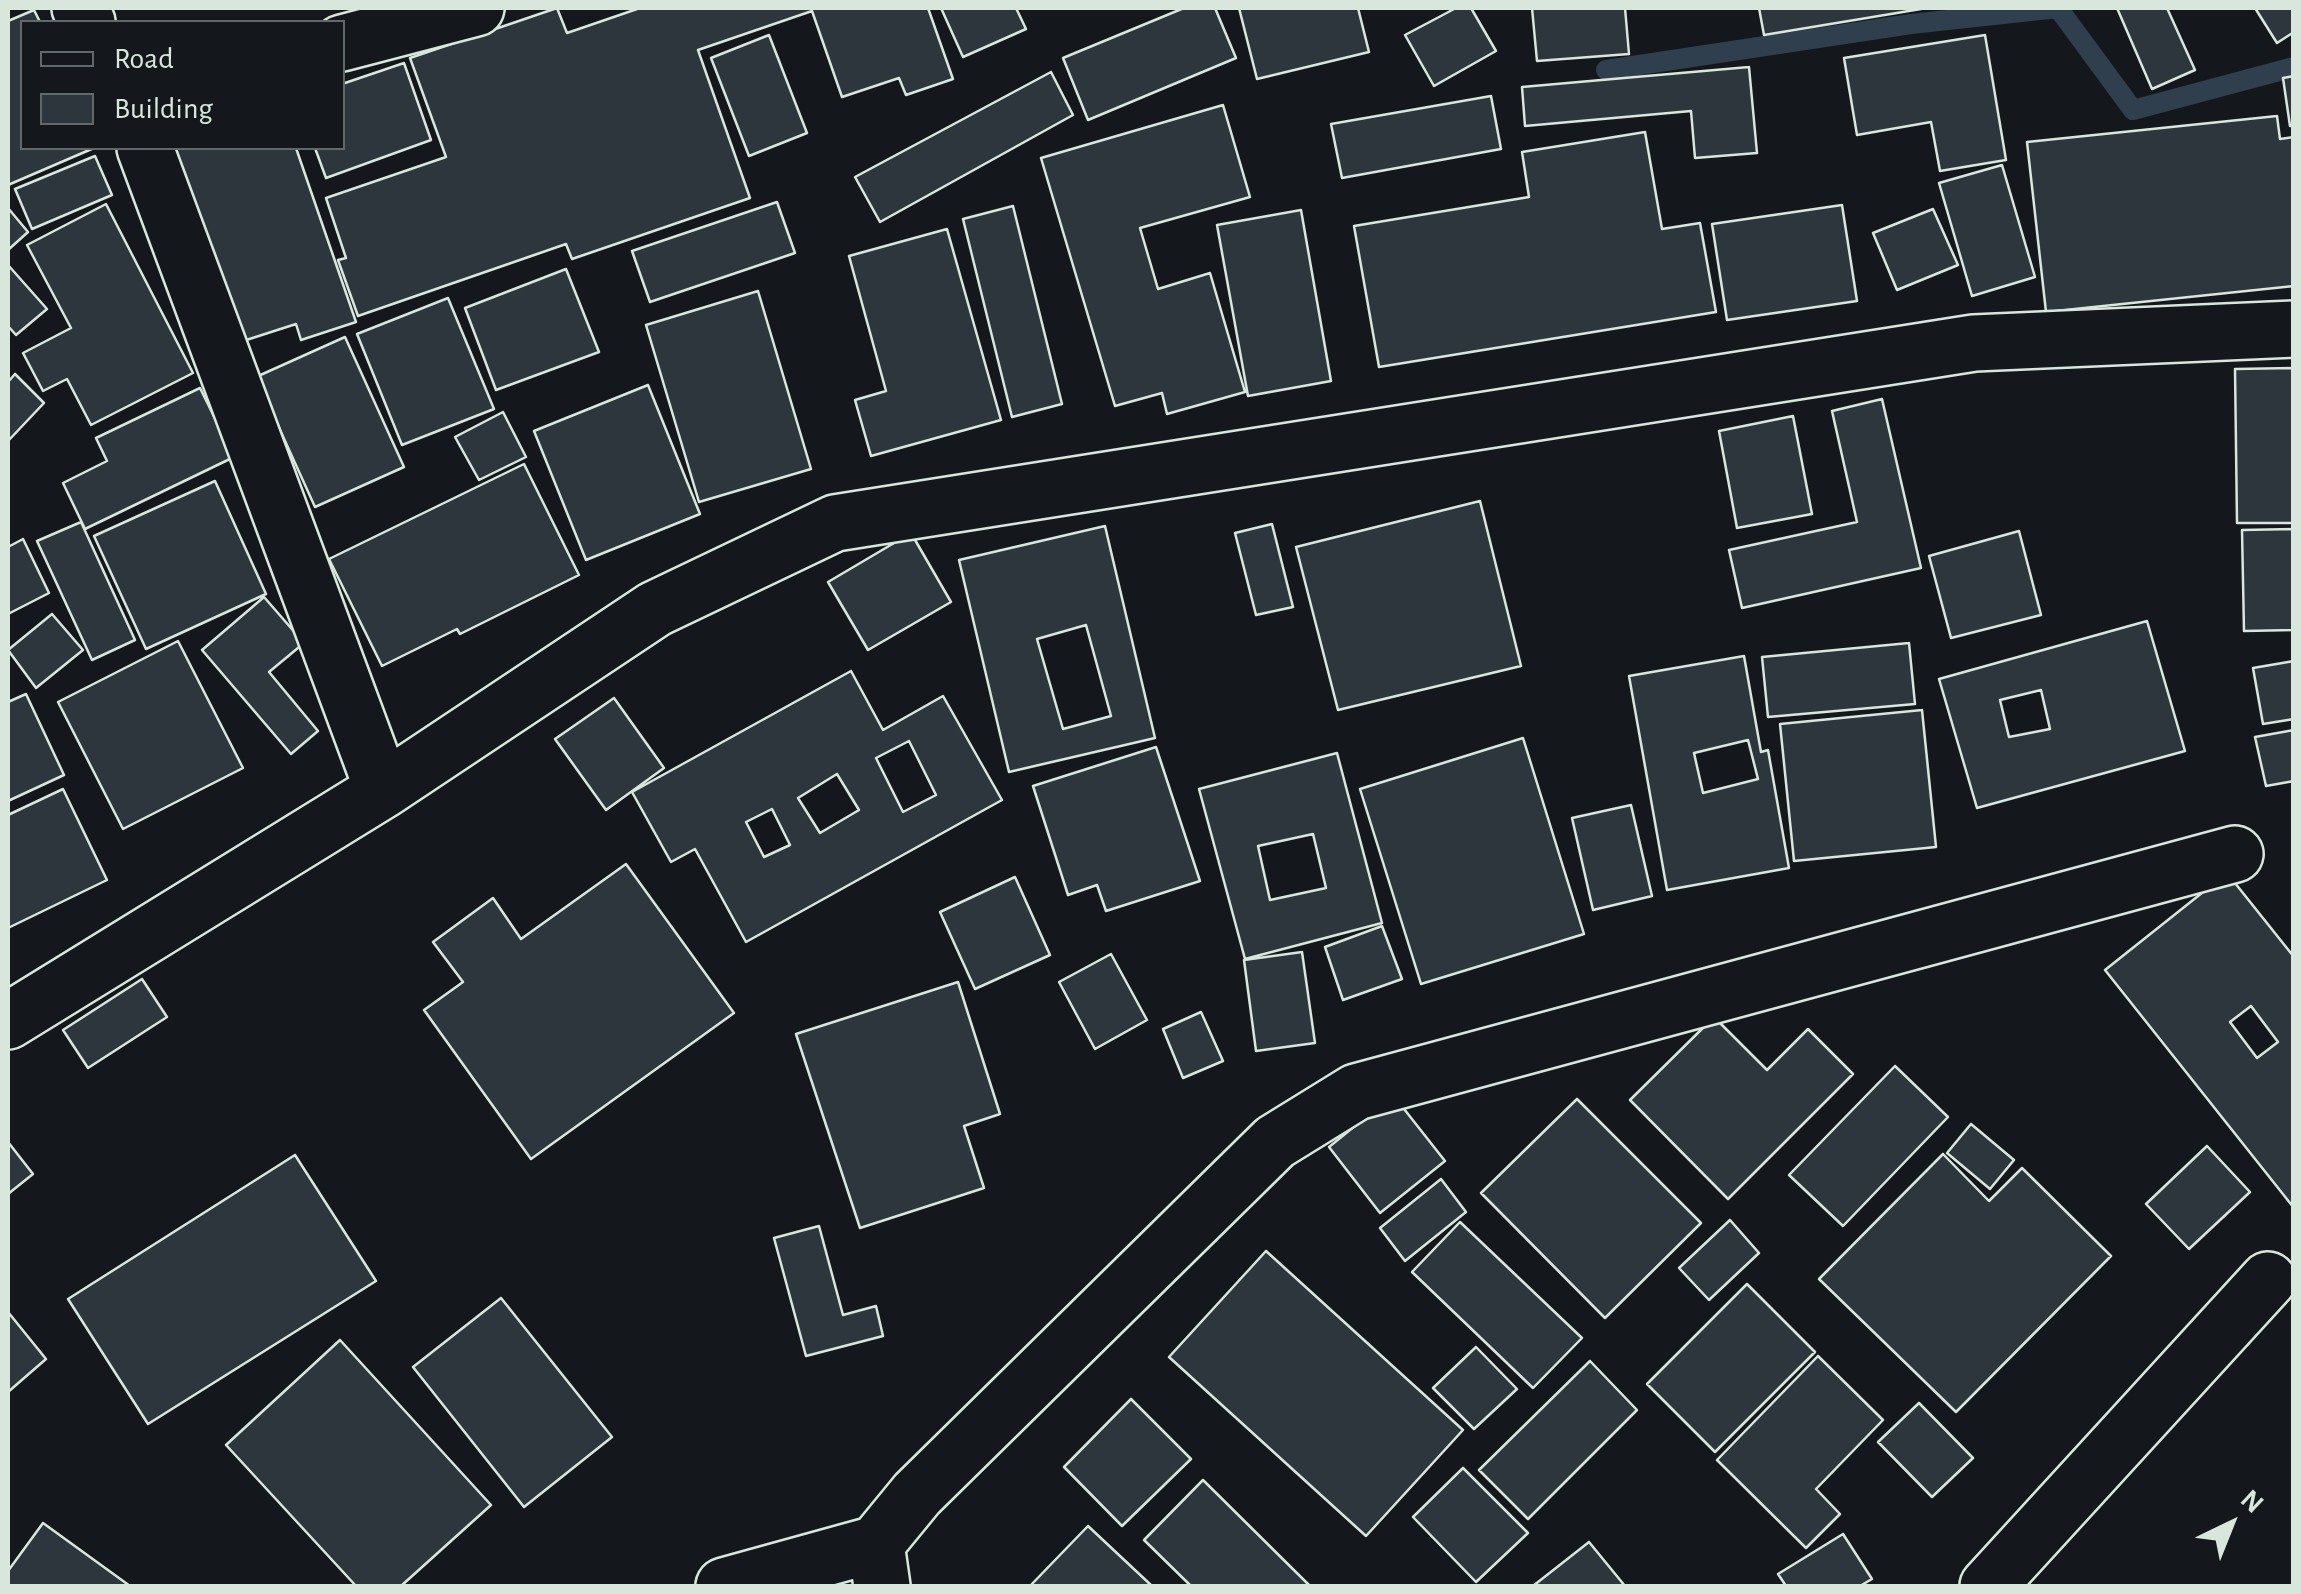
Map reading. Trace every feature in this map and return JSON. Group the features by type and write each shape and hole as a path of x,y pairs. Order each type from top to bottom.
{"street":[{"path":"345,41 476,8"},
{"path":"146,150 383,790"},
{"path":"8,1020 383,790 655,609 835,523 1974,342 2294,329"},
{"path":"724,1586 879,1565 917,1494 1275,1142 1356,1092 2235,854"},
{"path":"1988,1586 2268,1280"}],"building":[{"path":"557,8 567,33 640,8 928,8 953,79 906,95 899,78 842,97 812,11 698,50 750,198 572,259 566,244 358,316 338,260 346,258 326,198 446,157 410,58"},
{"path":"941,8 1016,8 1026,29 963,57"},
{"path":"1184,8 1215,8 1236,58 1088,120 1063,58"},
{"path":"1239,8 1358,8 1369,52 1257,79"},
{"path":"1456,8 1471,8 1496,51 1434,86 1405,35"},
{"path":"1532,8 1625,8 1629,54 1537,61"},
{"path":"1759,8 1927,8 1764,35"},
{"path":"2117,8 2167,8 2195,70 2152,89"},
{"path":"2255,8 2294,8 2294,32 2277,43"},
{"path":"34,10 39,20 20,20 20,150 89,150 8,185 8,21"},
{"path":"769,35 807,133 749,156 711,58"},
{"path":"1985,35 2006,160 1940,171 1931,122 1857,135 1844,58"},
{"path":"404,63 431,140 326,178 316,150 345,150 345,83"},
{"path":"1749,67 1757,153 1695,158 1691,111 1525,126 1522,87"},
{"path":"1051,72 1073,115 880,222 855,177"},
{"path":"2294,76 2294,125 2290,126 2283,78"},
{"path":"1491,96 1501,149 1342,178 1331,124"},
{"path":"1223,105 1250,197 1140,228 1158,289 1210,273 1245,392 1167,414 1162,393 1115,406 1041,158"},
{"path":"2277,116 2280,139 2294,137 2294,286 2046,312 2027,142"},
{"path":"1645,132 1662,229 1700,223 1716,312 1379,367 1354,226 1529,197 1522,152"},
{"path":"171,150 297,150 356,322 301,340 296,324 237,343"},
{"path":"95,156 112,195 32,229 15,189"},
{"path":"2002,165 2035,277 1972,296 1939,183"},
{"path":"777,202 795,253 650,302 632,251"},
{"path":"106,204 193,373 91,425 67,379 43,391 23,353 71,328 27,245"},
{"path":"1842,205 1857,301 1727,320 1712,224"},
{"path":"1013,206 1062,404 1012,417 963,219"},
{"path":"8,208 28,232 8,250"},
{"path":"1933,209 1958,265 1897,290 1873,233"},
{"path":"1301,210 1331,381 1248,396 1217,225"},
{"path":"947,229 1001,420 871,456 855,400 886,391 849,256"},
{"path":"8,265 47,309 16,335 8,326"},
{"path":"566,269 599,352 496,390 465,308"},
{"path":"758,291 811,469 699,502 646,325"},
{"path":"448,298 494,409 402,445 357,334"},
{"path":"345,337 404,467 315,507 256,377"},
{"path":"2294,368 2294,523 2237,523 2235,369"},
{"path":"15,374 44,403 8,441 8,382"},
{"path":"648,385 700,514 586,560 534,431"},
{"path":"200,388 234,457 85,529 63,483 107,461 96,438"},
{"path":"1882,399 1921,568 1742,608 1729,550 1857,522 1832,411"},
{"path":"503,412 526,457 479,480 455,437"},
{"path":"1793,416 1812,514 1737,528 1719,431"},
{"path":"524,464 579,575 460,634 457,629 382,666 329,559"},
{"path":"215,481 266,594 146,649 94,536"},
{"path":"1480,501 1521,666 1338,710 1296,547"},
{"path":"81,522 135,640 92,660 37,541"},
{"path":"1272,524 1293,607 1256,615 1235,533"},
{"path":"1105,526 1155,738 1009,772 959,560","holes":["1086,625 1111,716 1063,729 1037,639"]},
{"path":"2294,529 2294,630 2244,631 2242,530"},
{"path":"2019,531 2041,615 1951,638 1929,556"},
{"path":"911,533 951,602 868,650 828,582"},
{"path":"23,539 49,593 8,614 8,547"},
{"path":"264,597 304,643 269,672 318,731 291,754 202,650"},
{"path":"52,614 83,650 36,688 8,650"},
{"path":"2147,621 2185,751 1977,808 1939,679","holes":["2041,690 2050,729 2009,737 2000,700"]},
{"path":"178,641 243,768 123,829 58,702"},
{"path":"1909,643 1915,704 1768,717 1762,657"},
{"path":"1744,656 1761,752 1768,750 1789,868 1667,890 1629,676","holes":["1748,740 1758,779 1703,793 1694,753"]},
{"path":"2294,661 2294,719 2263,724 2253,668"},
{"path":"851,671 883,730 943,696 1002,800 746,942 695,849 671,862 632,792","holes":["909,741 936,795 903,812 876,758","837,774 859,810 820,833 798,798","772,809 790,845 764,857 746,822"]},
{"path":"26,694 64,775 8,801 8,702"},
{"path":"614,698 664,768 606,810 555,739"},
{"path":"1922,710 1936,847 1794,861 1780,724"},
{"path":"2294,730 2294,781 2266,786 2255,737"},
{"path":"1523,738 1584,934 1421,984 1360,789"},
{"path":"1156,747 1200,881 1106,911 1097,885 1068,895 1033,786"},
{"path":"1337,753 1382,923 1245,959 1199,789","holes":["1313,834 1326,888 1270,900 1258,846"]},
{"path":"63,789 107,880 8,928 8,815"},
{"path":"1631,805 1652,896 1593,910 1572,818"},
{"path":"626,864 734,1013 531,1159 424,1010 463,982 433,942 493,898 521,939"},
{"path":"2227,873 2294,957 2294,1208 2105,970","holes":["2251,1006 2278,1042 2257,1058 2230,1022"]},
{"path":"1015,877 1050,955 975,989 940,912"},
{"path":"1382,926 1402,979 1343,1000 1325,947"},
{"path":"1302,952 1315,1043 1256,1051 1244,960"},
{"path":"1111,954 1147,1020 1095,1049 1059,982"},
{"path":"142,979 167,1017 88,1068 63,1030"},
{"path":"958,982 1000,1114 964,1126 984,1188 860,1228 796,1034"},
{"path":"1201,1012 1223,1061 1183,1078 1163,1029"},
{"path":"1714,1017 1767,1070 1808,1029 1853,1074 1728,1199 1630,1100"},
{"path":"1895,1066 1948,1117 1843,1226 1789,1175"},
{"path":"1393,1095 1445,1161 1380,1213 1329,1147"},
{"path":"1577,1099 1701,1223 1605,1318 1481,1193"},
{"path":"1971,1124 2014,1160 1990,1189 1947,1153"},
{"path":"8,1142 33,1174 8,1194"},
{"path":"2207,1146 2250,1192 2189,1249 2146,1204"},
{"path":"1943,1154 1989,1201 2022,1168 2111,1256 1956,1412 1819,1279"},
{"path":"295,1155 376,1281 148,1424 68,1299"},
{"path":"1441,1179 1466,1212 1405,1261 1380,1228"},
{"path":"1730,1220 1759,1253 1709,1300 1679,1268"},
{"path":"1460,1222 1582,1338 1533,1388 1412,1272"},
{"path":"819,1226 843,1315 876,1306 883,1336 806,1356 774,1238"},
{"path":"1266,1251 1463,1430 1366,1536 1169,1357"},
{"path":"1747,1284 1815,1352 1715,1452 1647,1384"},
{"path":"501,1298 612,1437 524,1507 413,1367"},
{"path":"8,1312 46,1359 8,1392"},
{"path":"340,1340 491,1505 401,1586 356,1586 226,1445"},
{"path":"1476,1347 1517,1389 1474,1429 1433,1388"},
{"path":"1818,1356 1883,1420 1816,1489 1840,1514 1806,1548 1717,1460"},
{"path":"1590,1361 1637,1410 1528,1519 1479,1470"},
{"path":"1131,1399 1191,1459 1122,1526 1064,1467"},
{"path":"1919,1403 1973,1458 1932,1497 1878,1442"},
{"path":"1463,1468 1528,1533 1476,1582 1413,1517"},
{"path":"1203,1480 1310,1586 1191,1586 1144,1540"},
{"path":"43,1523 130,1586 8,1586 8,1571"},
{"path":"1088,1526 1152,1586 1030,1586"},
{"path":"1843,1534 1872,1579 1860,1586 1786,1586 1778,1574"},
{"path":"1589,1542 1625,1586 1533,1586"}],"waterway":[{"path":"1606,70 1911,24 2058,8 2133,110 2294,67"}]}
